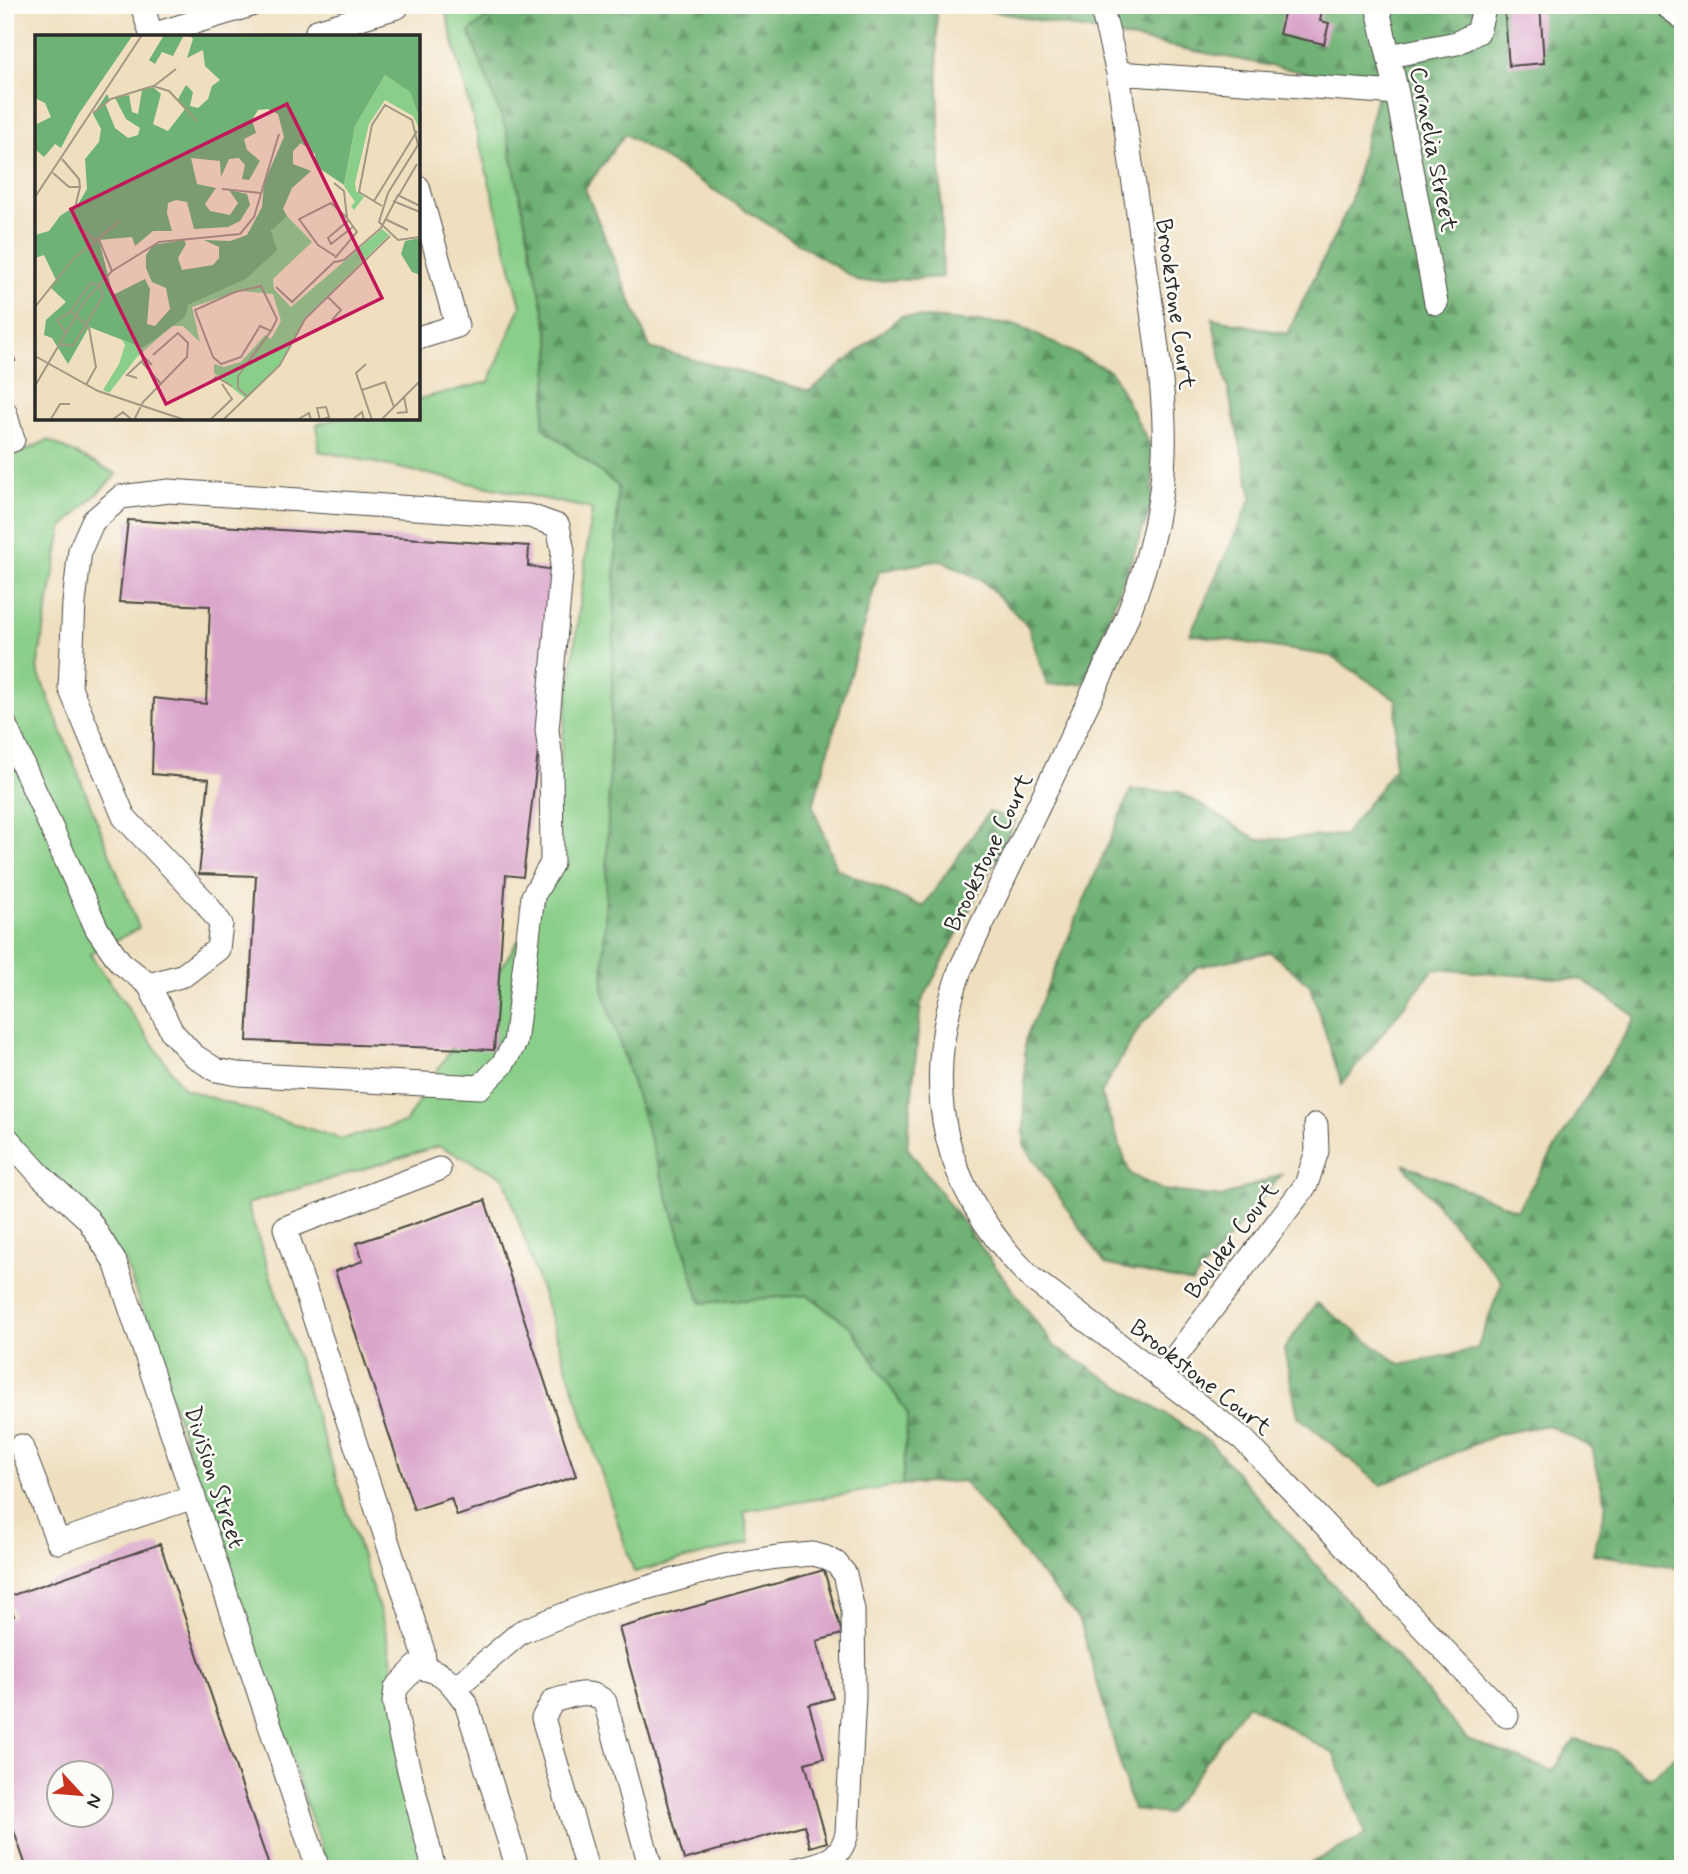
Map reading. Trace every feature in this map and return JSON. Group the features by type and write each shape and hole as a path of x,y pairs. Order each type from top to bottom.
{"street":[{"path":"142,5 152,35"},
{"path":"155,35 251,5"},
{"path":"317,31 397,8 396,5"},
{"name":"Brookstone Court","path":"1101,5 1118,73 1159,359 1164,412 1164,454 1159,507 1148,560 1121,632 960,970 949,1000 940,1066 941,1098 951,1155 983,1222 1007,1255 1031,1278 1243,1439 1507,1716"},
{"name":"Cornelia Street","path":"1377,5 1397,93 1436,303"},
{"path":"1389,56 1457,43 1478,32 1485,5"},
{"path":"1665,5 1683,18"},
{"path":"1118,73 1397,93"},
{"path":"420,194 457,326 420,337"},
{"path":"5,412 13,440 5,442"},
{"path":"5,725 97,929 120,962 149,985 172,1032 192,1055 216,1070 238,1074 480,1087 502,1065 514,1043 533,896 552,863 551,759 547,730 563,551 558,526 530,516 169,491 121,497 93,521 80,550 74,603 70,688 124,817 205,902 221,924 218,949 184,975 149,985"},
{"name":"Boulder Court","path":"1160,1377 1306,1185 1317,1151 1316,1125"},
{"name":"Division Street","path":"5,1136 42,1177 88,1219 115,1262 318,1869"},
{"path":"425,1668 416,1628 285,1228 439,1169"},
{"path":"21,1446 58,1542 194,1497"},
{"path":"455,1688 521,1632 593,1603 724,1566 777,1557 813,1554 836,1563 845,1574 853,1610 854,1696 847,1833 840,1853 829,1860 799,1869"},
{"path":"435,1869 394,1702 396,1688 416,1667 435,1670 455,1688 466,1703 519,1869"},
{"path":"587,1869 543,1718 553,1701 585,1693 593,1693 605,1702 651,1869"}],"green space":[{"path":"444,5 502,5 470,32 506,129 551,345 543,427 618,486 603,989 701,1303 808,1295 852,1328 908,1414 902,1485 744,1511 750,1543 634,1572 504,1177 439,1146 247,1204 384,1624 436,1869 328,1869 126,1263 5,1126 5,460 48,440 117,474 62,528 37,669 139,928 90,954 184,1089 341,1139 405,1123 542,902 592,509 319,451 317,424 332,420 420,420 420,399 489,382 521,306"},
{"path":"502,5 936,5 943,277 860,282 625,134 585,189 650,348 810,391 901,316 1017,325 1111,371 1153,451 1152,505 1084,683 1047,685 1028,626 982,580 941,560 879,571 813,806 837,869 923,907 989,812 1016,820 921,1003 907,1147 1054,1346 1210,1442 1467,1739 1552,1771 1575,1740 1613,1750 1649,1778 1683,1750 1683,1869 1299,1869 1366,1835 1334,1754 1247,1704 1168,1814 1133,1810 1080,1621 963,1481 902,1485 908,1414 852,1328 808,1295 701,1303 603,989 618,486 543,427 551,345 506,129 469,32"},
{"path":"960,5 1683,5 1683,1568 1593,1554 1606,1505 1592,1448 1548,1425 1498,1434 1381,1485 1298,1416 1284,1349 1317,1303 1401,1365 1477,1349 1502,1282 1403,1164 1517,1210 1636,1017 1583,980 1434,969 1342,1084 1310,985 1270,952 1197,967 1140,1026 1101,1093 1130,1174 1162,1190 1222,1197 1282,1174 1192,1283 1105,1264 1024,1145 1025,1040 1131,790 1180,792 1258,840 1344,835 1394,769 1397,700 1331,656 1190,634 1252,497 1212,318 1287,334 1350,204 1379,87"}],"building":[{"path":"1286,5 1323,5 1320,21 1329,23 1324,44 1279,34"},
{"path":"1504,5 1540,5 1544,63 1509,66"},
{"path":"5,332 15,361 5,364"},
{"path":"128,520 529,546 528,566 560,571 523,877 506,875 494,1050 247,1041 256,876 199,874 209,779 152,774 154,698 206,704 210,606 119,602"},
{"path":"485,1200 576,1476 457,1516 451,1498 414,1510 335,1271 363,1261 357,1243"},
{"path":"160,1544 270,1869 27,1869 5,1805 5,1619 14,1616 7,1597"},
{"path":"824,1570 842,1634 817,1641 833,1698 809,1705 824,1758 805,1763 827,1842 810,1847 804,1825 684,1860 619,1628"}]}
